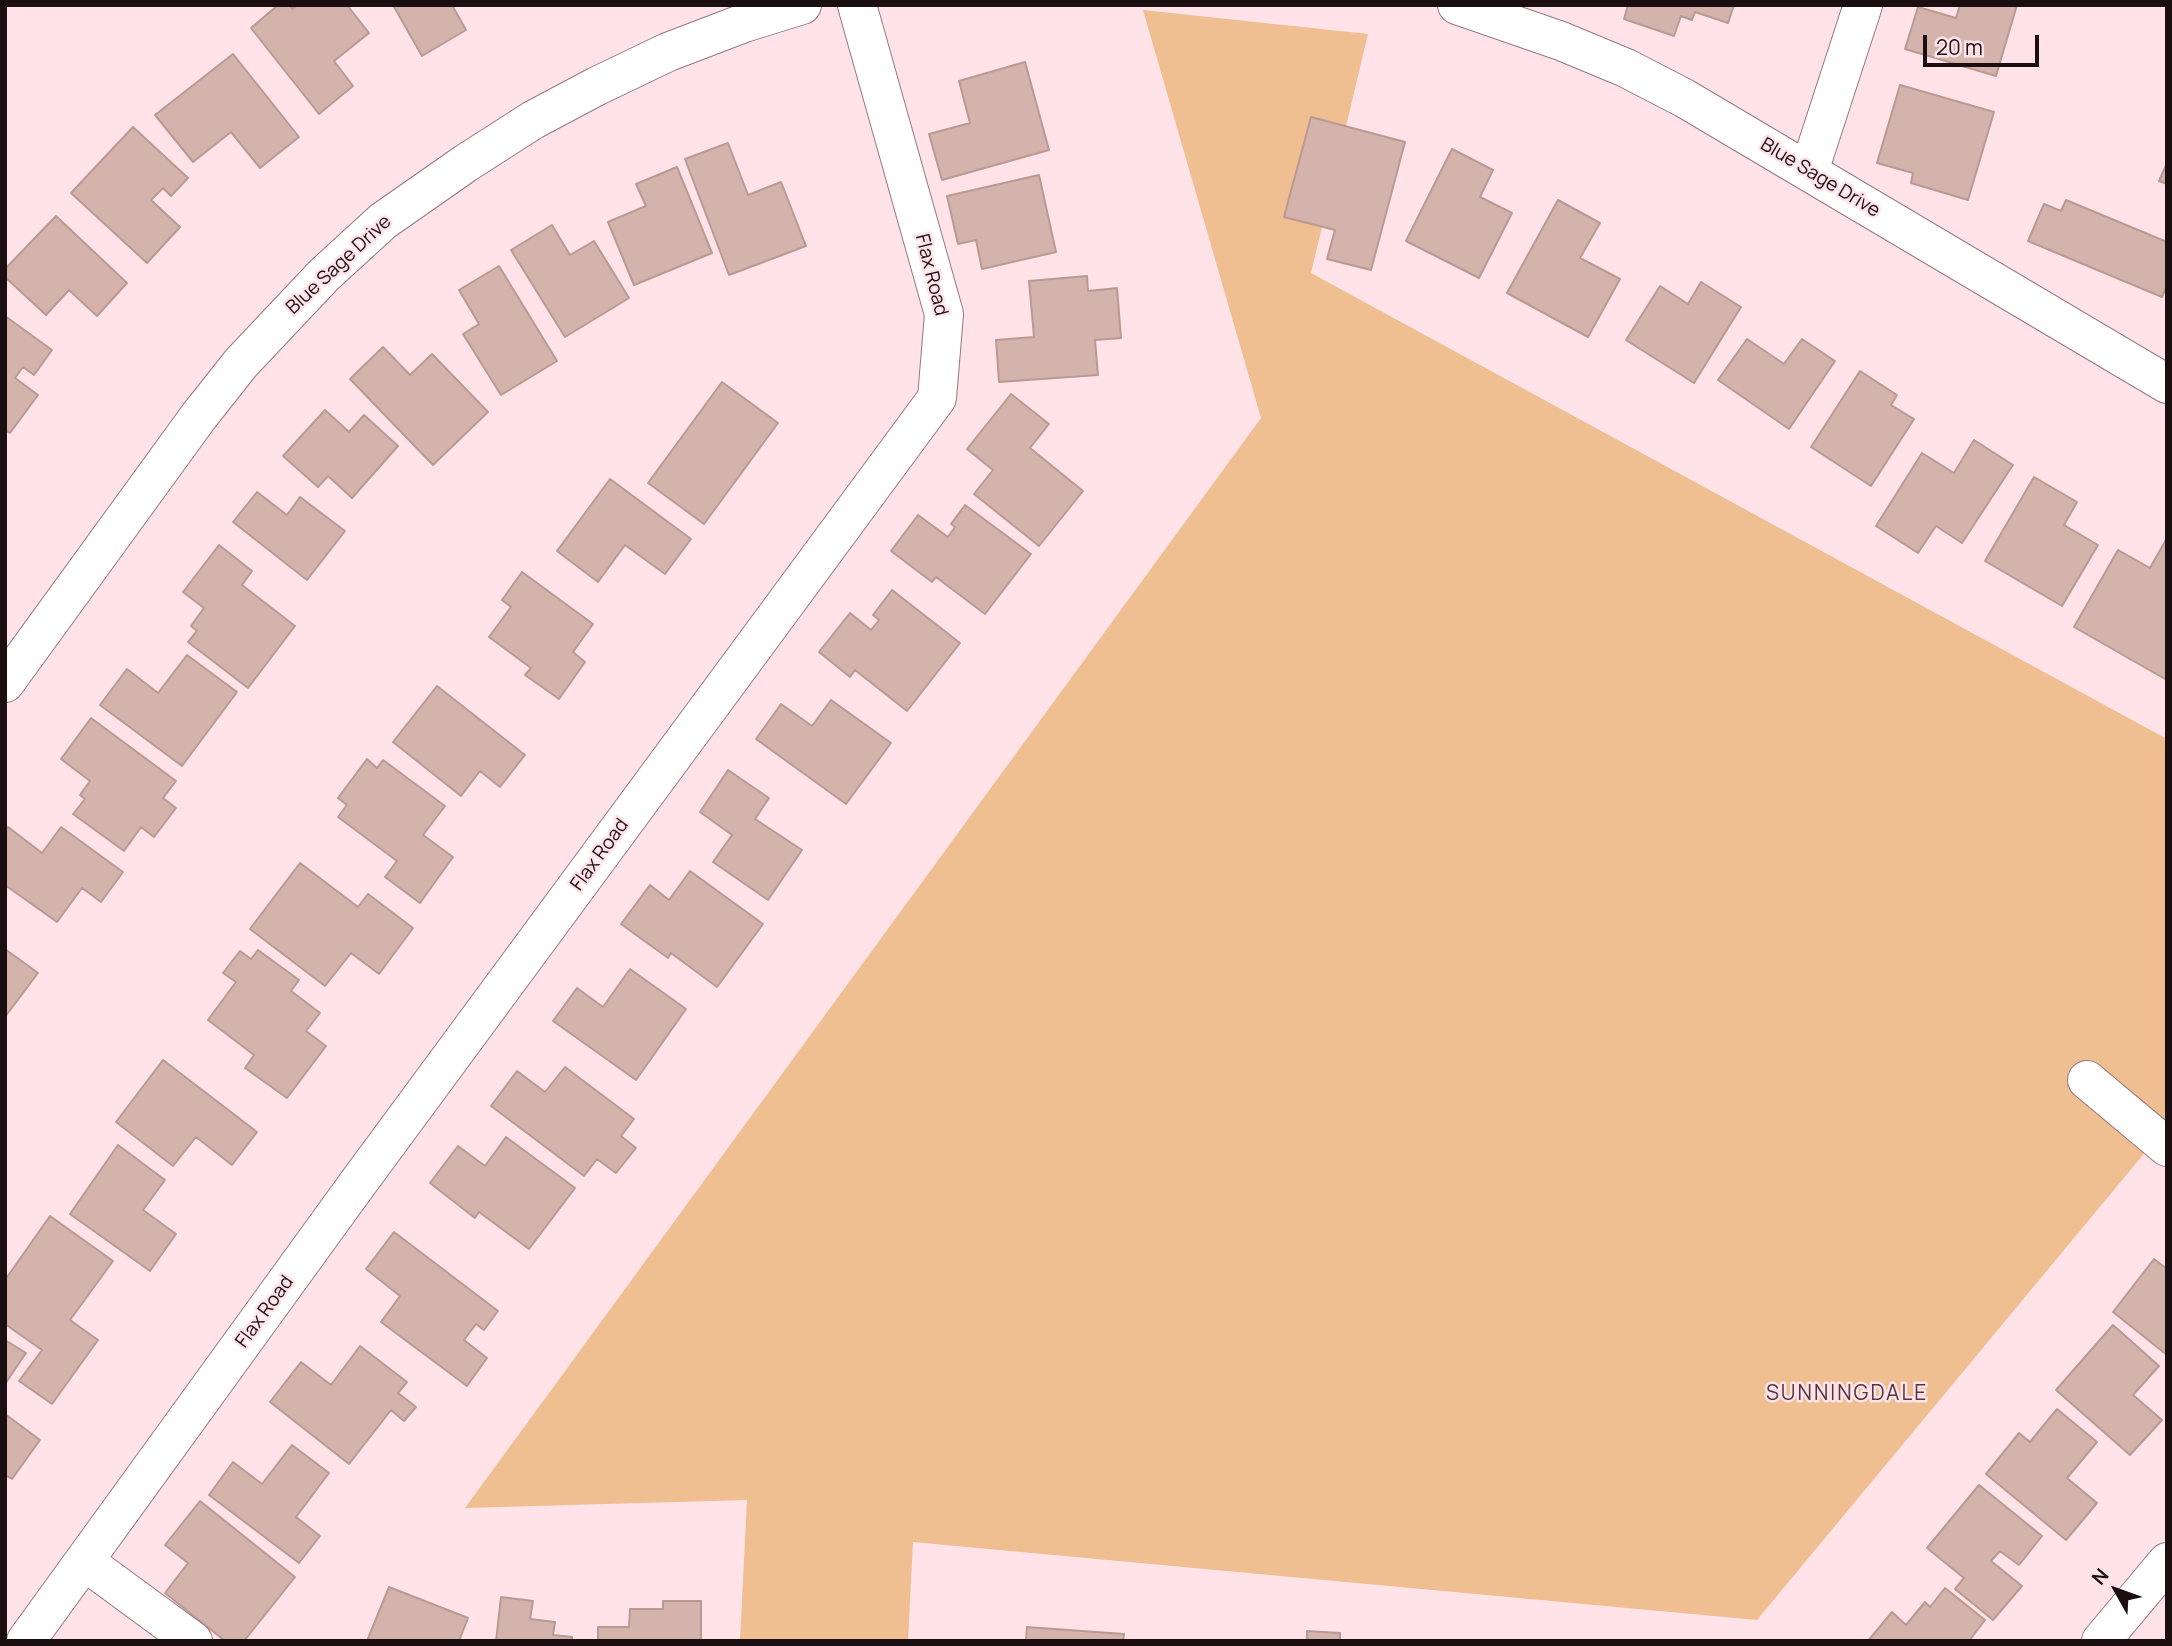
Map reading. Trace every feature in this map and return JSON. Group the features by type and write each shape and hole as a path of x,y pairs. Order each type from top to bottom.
{"street":[{"name":"Blue Sage Drive","path":"5,683 199,416 241,363 324,275 383,221 533,120 597,86 668,52 744,23 802,5"},
{"name":"Flax Road","path":"26,1641 358,1183 937,398 944,314 857,5"},
{"name":"Blue Sage Drive","path":"1457,5 1561,41 1626,68 1684,98 2167,384"},
{"path":"1809,172 1863,5"},
{"path":"2087,1080 2167,1147"},
{"path":"84,1561 193,1641"},
{"path":"2101,1641 2167,1562"}],"shaded area":[{"path":"1143,10 1368,34 1311,273 2167,739 2167,1126 1757,1620 913,1542 908,1641 740,1641 747,1500 465,1508 1261,418"}],"building":[{"path":"278,5 289,5 292,9 297,5 347,5 369,33 334,61 353,86 319,114 251,28"},
{"path":"393,5 452,5 466,30 422,56"},
{"path":"1628,5 1734,5 1728,23 1695,12 1692,20 1681,16 1674,36 1624,19"},
{"path":"1960,5 2017,5 1996,76 1905,49 1918,7 1956,18"},
{"path":"233,54 299,137 260,168 231,132 193,162 155,115"},
{"path":"1025,62 1049,150 942,180 929,134 970,123 959,81"},
{"path":"1900,85 1994,112 1968,200 1911,183 1913,173 1877,163"},
{"path":"1311,117 1405,142 1371,270 1327,259 1335,230 1284,217"},
{"path":"133,127 188,178 171,196 163,188 151,200 180,227 147,263 71,193"},
{"path":"728,143 748,195 781,182 806,246 729,275 685,159"},
{"path":"1452,149 1493,170 1480,197 1512,213 1479,278 1406,241"},
{"path":"2167,163 2167,184 2159,181"},
{"path":"677,167 712,253 634,285 608,222 646,206 636,184"},
{"path":"1039,175 1056,252 982,269 976,240 958,244 947,196"},
{"path":"1558,200 1600,223 1580,258 1620,279 1588,337 1507,293"},
{"path":"2066,200 2167,242 2167,285 2162,297 2028,241 2044,204 2061,211"},
{"path":"56,216 127,283 97,316 69,290 46,315 5,277 5,269"},
{"path":"552,225 570,255 594,241 629,298 565,337 511,250"},
{"path":"499,266 557,361 501,395 463,334 479,324 459,290"},
{"path":"1087,276 1088,291 1117,288 1121,338 1095,340 1098,375 999,382 996,340 1034,337 1029,281"},
{"path":"1701,282 1741,307 1694,383 1626,340 1660,286 1688,304"},
{"path":"5,316 52,350 34,375 23,367 15,378 38,395 10,433 5,430"},
{"path":"1747,339 1784,364 1802,339 1835,361 1789,429 1718,380"},
{"path":"383,347 410,375 432,354 488,412 433,465 350,379"},
{"path":"1860,371 1897,395 1891,405 1914,419 1871,486 1811,447"},
{"path":"722,382 778,423 704,524 648,483"},
{"path":"1011,394 1049,424 1030,448 1083,491 1039,546 974,494 993,470 967,449"},
{"path":"325,410 349,432 364,415 398,446 352,498 328,476 318,487 283,456"},
{"path":"1974,440 2013,465 1962,543 1936,526 1918,553 1876,526 1922,453 1954,473"},
{"path":"2034,477 2077,502 2064,525 2098,545 2062,606 1985,561"},
{"path":"610,479 691,539 665,574 625,545 598,582 557,551"},
{"path":"257,492 287,515 300,497 345,531 307,580 233,522"},
{"path":"965,505 1031,554 985,614 936,577 932,582 891,551 918,515 948,537 955,527 951,524"},
{"path":"2167,538 2165,679 2074,627 2118,550 2150,568"},
{"path":"219,545 252,571 242,585 295,626 248,688 188,642 197,631 191,626 204,608 183,592"},
{"path":"522,572 593,624 573,652 585,662 559,699 525,675 531,668 489,637 511,607 502,600"},
{"path":"892,590 960,643 907,711 855,670 850,677 819,652 850,613 871,630 879,620 873,615"},
{"path":"187,655 237,692 182,766 100,705 127,669 158,693"},
{"path":"437,686 525,755 500,787 480,771 461,796 393,742"},
{"path":"831,700 891,743 846,804 756,739 781,704 812,726"},
{"path":"91,718 176,781 163,798 176,808 154,837 141,827 124,851 73,814 85,799 80,795 90,781 61,759"},
{"path":"367,759 377,768 383,760 445,806 423,835 453,857 420,903 385,877 397,861 338,817 347,805 338,798"},
{"path":"728,770 769,798 755,819 802,850 768,900 713,862 732,835 700,812"},
{"path":"8,827 42,853 61,827 123,872 101,902 82,888 57,922 5,885 5,831"},
{"path":"300,863 358,907 368,894 413,928 379,974 351,953 325,986 250,929"},
{"path":"690,871 763,924 717,987 671,953 668,958 621,924 650,885 669,900"},
{"path":"5,949 38,973 5,1017"},
{"path":"258,950 299,980 291,991 320,1013 306,1031 326,1046 287,1098 245,1068 254,1055 208,1020 236,982 223,973 240,951 251,959"},
{"path":"630,969 686,1009 636,1080 553,1021 577,988 603,1007"},
{"path":"163,1060 257,1132 232,1165 196,1137 173,1166 116,1122"},
{"path":"565,1067 634,1119 621,1136 636,1148 616,1173 597,1159 584,1176 491,1106 517,1071 545,1092"},
{"path":"506,1137 575,1188 529,1249 479,1212 475,1218 430,1183 458,1146 485,1166"},
{"path":"118,1145 165,1180 143,1210 176,1234 150,1271 70,1214"},
{"path":"50,1216 113,1261 70,1320 98,1340 52,1404 19,1381 42,1350 5,1324 5,1280"},
{"path":"394,1232 498,1311 484,1330 476,1324 464,1340 487,1358 467,1386 381,1322 400,1296 366,1269"},
{"path":"2154,1259 2167,1269 2167,1355 2113,1312"},
{"path":"2113,1325 2159,1366 2133,1395 2162,1420 2130,1455 2056,1390"},
{"path":"5,1340 26,1353 5,1384"},
{"path":"360,1346 407,1382 398,1393 416,1407 404,1421 391,1410 349,1464 270,1402 301,1362 331,1385"},
{"path":"2057,1409 2097,1442 2067,1478 2097,1503 2066,1540 1986,1474 2019,1433 2030,1442"},
{"path":"5,1414 40,1440 12,1479 5,1475"},
{"path":"292,1445 329,1473 296,1517 320,1536 299,1563 209,1495 233,1462 262,1484"},
{"path":"1979,1485 2042,1536 2019,1565 2000,1551 1991,1561 2022,1586 1993,1620 1955,1589 1964,1578 1927,1548"},
{"path":"200,1501 295,1577 244,1641 225,1641 165,1593 188,1563 165,1545"},
{"path":"389,1587 468,1618 459,1641 367,1641"},
{"path":"1945,1588 1985,1620 1969,1641 1868,1641 1892,1612 1906,1625 1925,1602 1930,1607"},
{"path":"501,1597 533,1601 530,1619 555,1622 553,1635 572,1637 572,1641 496,1641"},
{"path":"663,1601 701,1601 701,1641 598,1641 598,1627 629,1627 630,1609 663,1609"},
{"path":"1027,1627 1124,1634 1123,1641 1026,1641"},
{"path":"1307,1631 1340,1633 1340,1641 1307,1641"}],"district":[{"name":"SUNNINGDALE","path":"1847,1394"}]}
